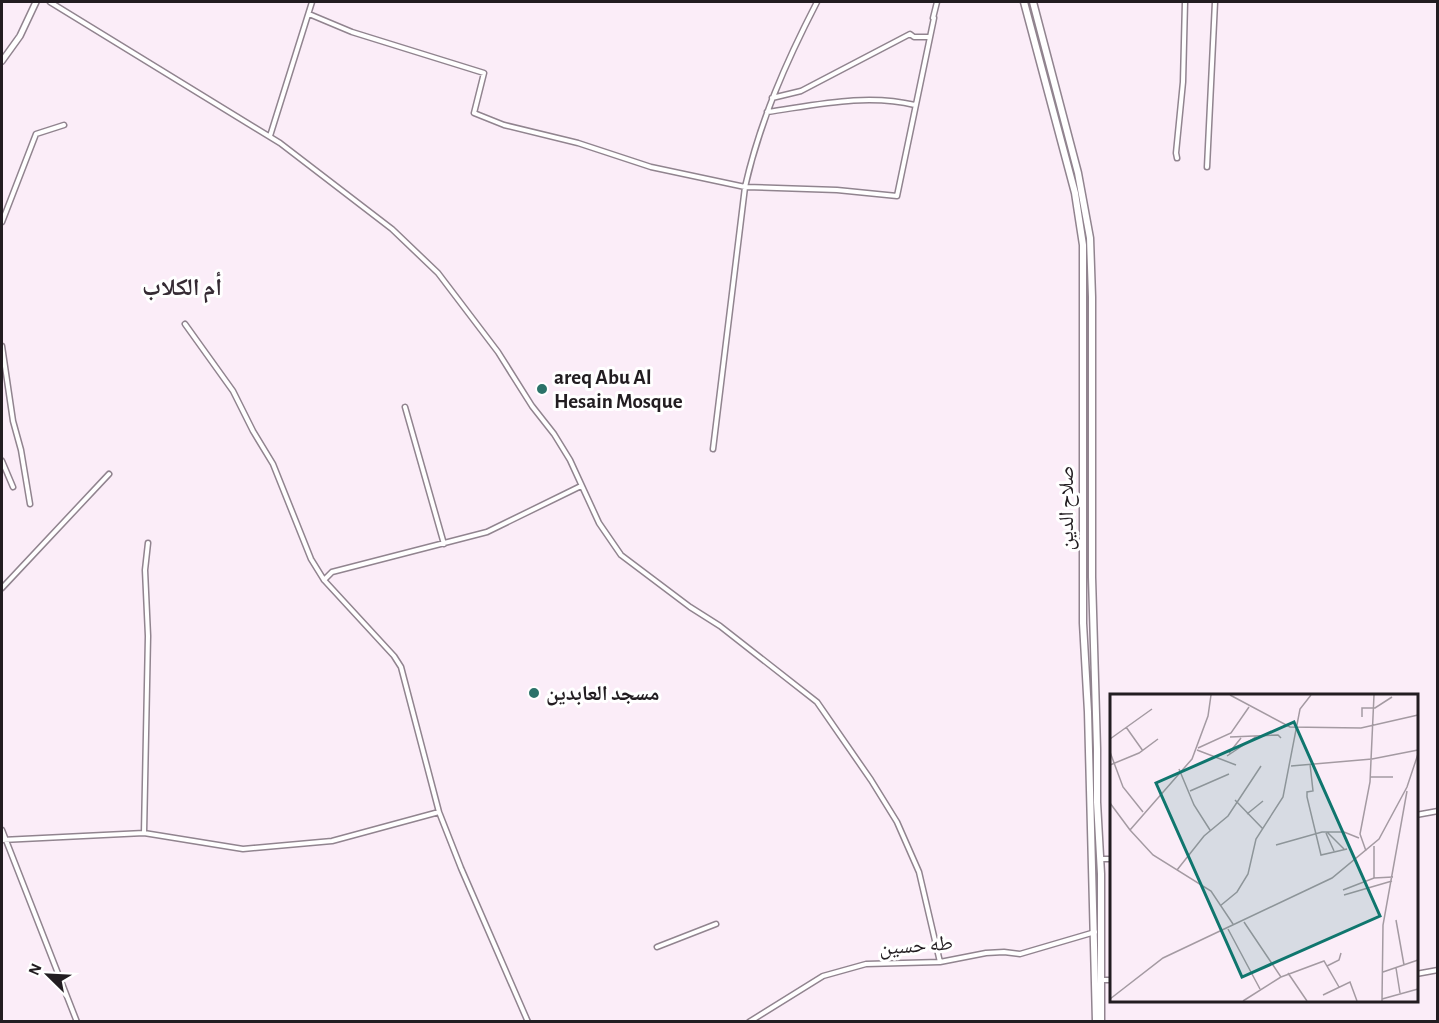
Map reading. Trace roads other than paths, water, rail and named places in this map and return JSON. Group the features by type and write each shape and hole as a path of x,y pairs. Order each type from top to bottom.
{"highway":[{"name":"صلاح الدين","path":"1024,2 1075,192 1083,245 1083,623 1090,762 1096,1022"},
{"name":"صلاح الدين","path":"1033,2 1083,193 1090,238 1092,577 1100,859 1101,1022"},
{"path":"1034,38 1038,39 1042,36"},
{"path":"1090,762 1098,762"}],"main road":[{"path":"2,61 20,36 36,2"}],"street":[{"path":"50,2 270,136 392,229 438,273 498,352 532,406 554,434 570,460 599,523 621,555 690,607 720,626 817,702 897,822 919,872 940,962"},
{"path":"270,136 312,2"},
{"path":"713,449 745,187 757,140 772,98 790,55 817,2"},
{"path":"309,14 352,32 484,73 474,113 504,125 578,143 651,167 745,187 837,190 897,196 937,2"},
{"path":"1177,158 1183,82 1185,2"},
{"path":"1207,167 1215,2"},
{"path":"772,98 801,91 909,34 914,37 928,38"},
{"path":"767,112 855,99 915,105"},
{"path":"2,222 36,134 64,125"},
{"path":"185,324 233,391 273,464 311,559 324,580 394,656 401,667 439,812 528,1022"},
{"path":"2,346 13,420 21,450 30,504"},
{"path":"405,407 444,544"},
{"path":"2,461 13,488"},
{"path":"2,588 109,474"},
{"path":"324,580 332,573 487,531 581,486"},
{"path":"144,833 148,636 145,570 148,543"},
{"path":"1418,815 1437,811"},
{"path":"4,839 144,833 243,849 332,841 439,812"},
{"path":"2,830 77,1022"},
{"path":"1100,859 1110,859"},
{"path":"657,947 716,924"},
{"name":"طه حسين","path":"749,1022 809,984 837,971 866,963 940,962 986,953 1020,954 1095,932"},
{"path":"1418,974 1437,970"},
{"path":"1101,980 1110,980"}],"place":[{"name":"areq Abu Al Hesain Mosque","path":"542,389"},
{"name":"مسجد العابدين","path":"534,693"}],"district":[{"name":"أم الكلاب","path":"182,287"}]}
